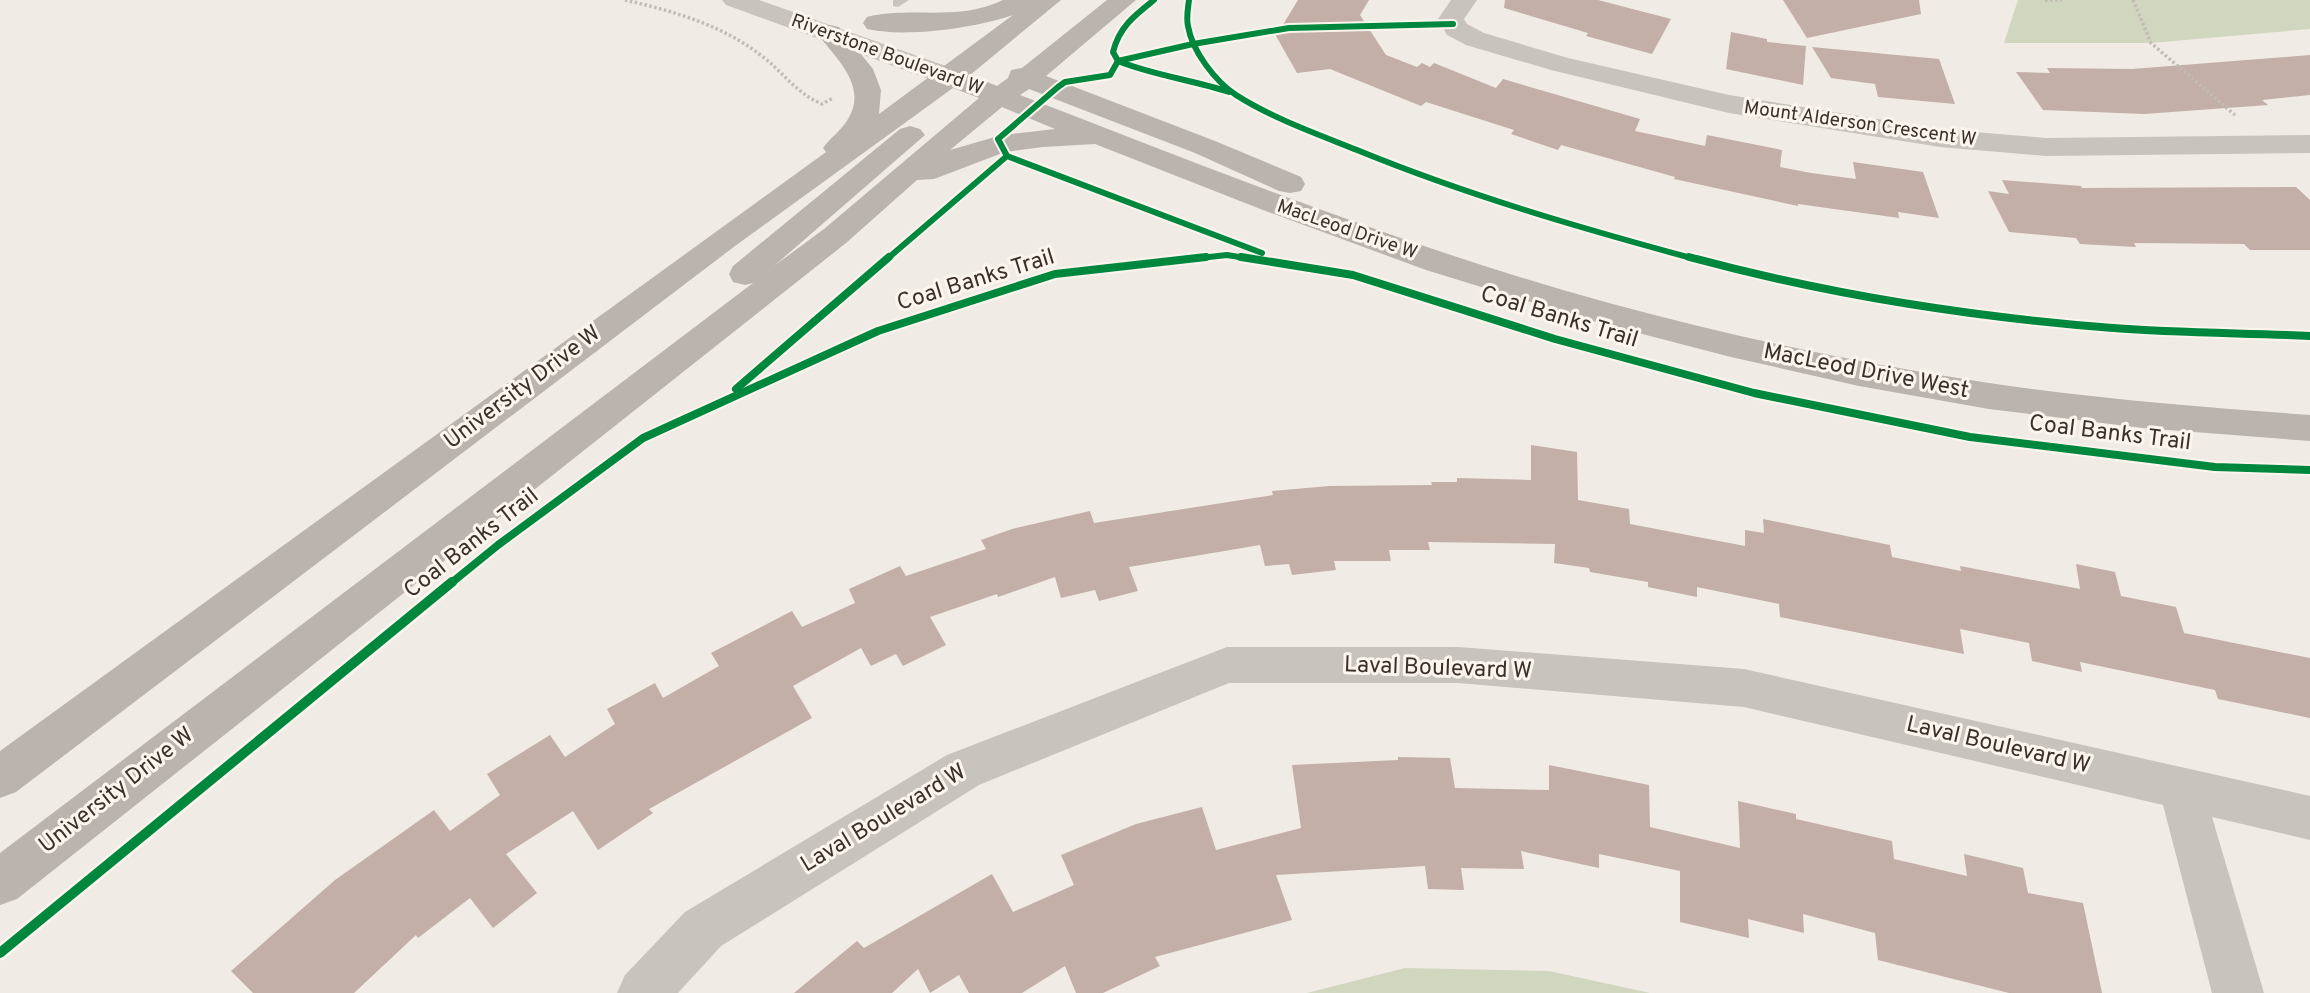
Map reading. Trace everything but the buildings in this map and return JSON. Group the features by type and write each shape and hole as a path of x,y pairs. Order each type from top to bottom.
{"main road":[{"path":"817,174 865,114 867,86 857,63 847,18 944,22 1003,12 1023,0"},
{"name":"University Drive W","path":"0,777 713,247 964,73 1048,0"},
{"path":"1011,81 1083,0"},
{"path":"1011,81 1075,39 1123,0"},
{"path":"1075,39 1090,78 1125,116"},
{"path":"414,561 547,440 888,153 964,73"},
{"name":"Riverstone Boulevard W","path":"964,73 1011,81"},
{"name":"University Drive W","path":"0,882 878,201 1011,81"},
{"name":"MacLeod Drive W","path":"1011,81 1125,116 1278,178 1434,260"},
{"name":"MacLeod Drive W","path":"1011,81 1131,148 1288,210 1434,260"},
{"path":"878,201 918,175 949,160 1000,144 1062,136 1089,138 1131,148"},
{"name":"MacLeod Drive West","path":"1434,260 1654,326 1779,356 1898,380 2117,412 2310,428"}],"street":[{"name":"Riverstone Boulevard W","path":"735,0 847,18 964,73"},
{"name":"Mount Alderson Crescent W","path":"1464,0 1451,19 1456,29 1475,39 1561,64 1728,104 1941,138 2046,147 2310,145"},
{"name":"Riverstone Boulevard W","path":"847,18 964,73"},
{"name":"Laval Boulevard W","path":"643,993 703,929 963,770 1227,665 1458,665 1744,688 2310,818"},
{"path":"2180,788 2238,993"}],"path":[{"path":"625,0 691,17 720,30 762,56 797,92 810,101 822,104 840,94"},
{"path":"2045,0 2062,0"},
{"path":"2133,0 2151,43 2270,145"}],"green space":[{"path":"2018,0 2310,0 2310,29 2151,43 2004,43"},
{"path":"1405,968 1549,971 1650,993 1307,993"}],"cycle path":[{"path":"1007,156 998,139 1058,87 1065,82 1110,75 1118,61 1113,52 1122,28 1154,0"},
{"path":"1189,0 1187,24 1193,44 1217,77 1235,94 1307,130 1422,177 1571,226 1748,273 1944,309 2113,328 2310,336"},
{"path":"1118,61 1193,44 1289,28 1453,24"},
{"path":"1118,61 1137,69 1188,79 1229,92"},
{"path":"736,389 1007,156 1262,253"},
{"name":"Coal Banks Trail","path":"0,953 498,545 643,438 878,331 1055,274 1227,255 1353,275 1555,339 1754,393 1970,437 2215,467 2310,470"}]}
